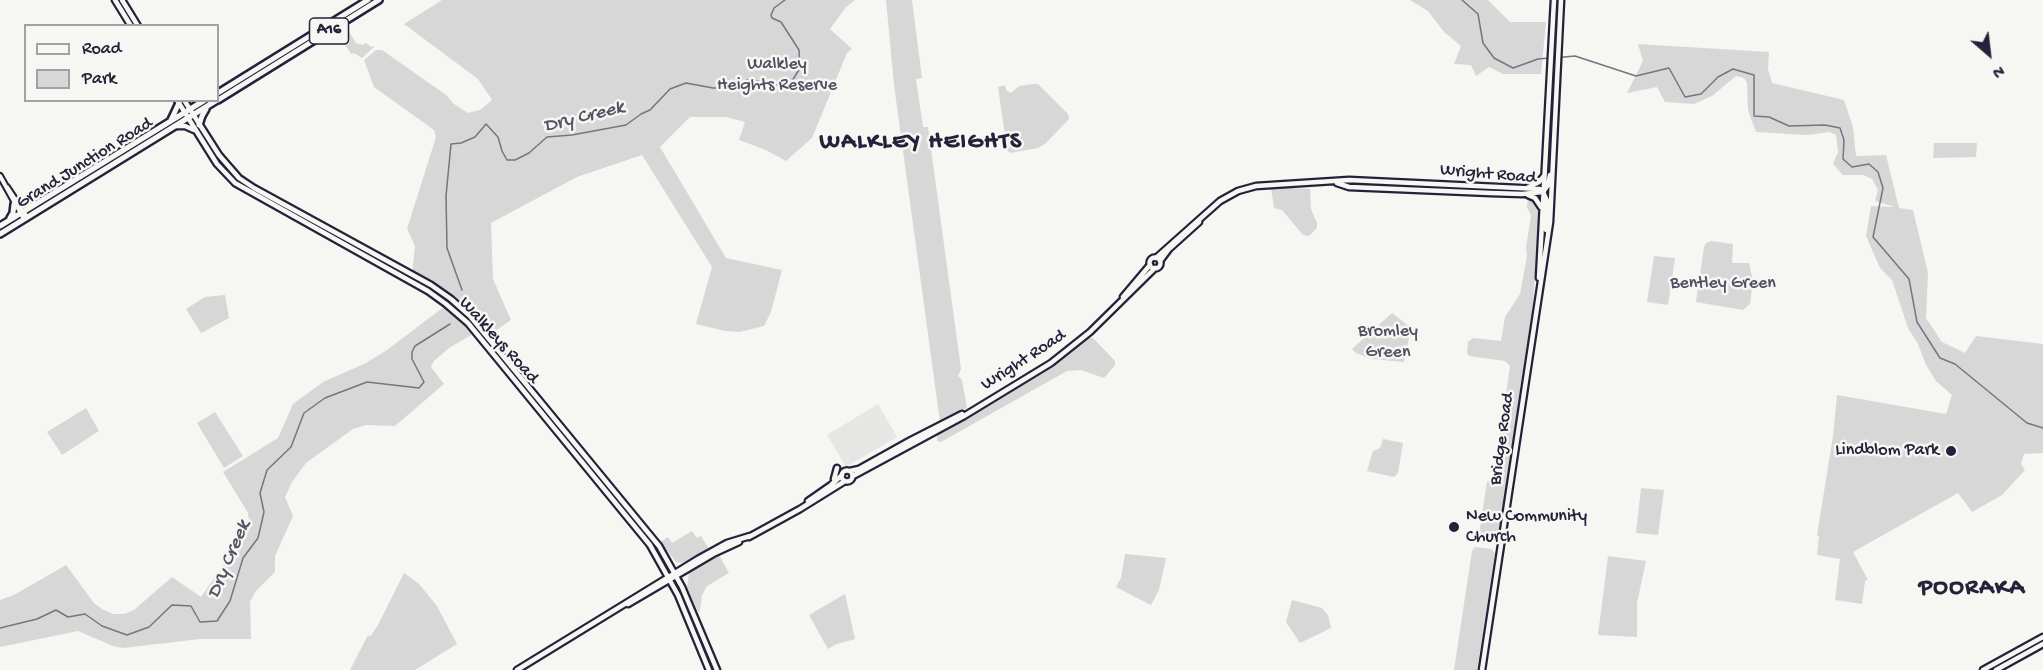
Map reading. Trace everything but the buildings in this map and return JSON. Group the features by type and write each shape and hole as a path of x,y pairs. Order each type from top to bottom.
{"highway":[{"name":"A16","path":"219,92 368,0"},
{"name":"Grand Junction Road","path":"219,99 379,0"},
{"path":"172,124 180,102"},
{"name":"Grand Junction Road","path":"0,226 23,215 98,170 206,102"},
{"path":"198,128 206,102"},
{"name":"Grand Junction Road","path":"0,234 33,206 98,170"},
{"path":"7,221 13,213 15,202"}],"main road":[{"path":"115,0 130,24"},
{"path":"122,0 137,24"},
{"name":"Bridge Road","path":"1539,283 1554,0"},
{"name":"Bridge Road","path":"1482,670 1546,247 1555,134 1561,0"},
{"path":"1553,19 1560,20"},
{"path":"1551,41 1559,41"},
{"name":"Walkleys Road","path":"181,102 220,168 231,180 419,286 455,311 475,330 638,529 678,595 709,670"},
{"path":"172,124 198,128"},
{"name":"Walkleys Road","path":"198,128 226,164 248,184 431,285 465,311 641,522 668,560 682,587 717,670"},
{"path":"1546,134 1555,134"},
{"path":"1546,247 1547,201 1543,192 1548,185 1553,163"},
{"path":"1542,210 1537,199 1525,191 1537,184 1544,175"},
{"name":"Wright Road","path":"1158,259 1184,238 1210,208 1229,196 1256,186 1349,180 1543,192"},
{"path":"1158,259 1160,266 1153,267 1151,260 1158,259"},
{"name":"Wright Road","path":"851,474 911,440 970,412 1063,355 1090,332 1153,267"},
{"path":"797,510 834,479 837,468"},
{"path":"517,670 675,574 750,536 850,480 851,474 844,472 831,486 814,496"},
{"path":"842,475 845,481"},
{"path":"668,560 687,568"},
{"path":"660,584 663,567"},
{"path":"682,587 687,568"},
{"path":"660,584 669,587 678,595"},
{"path":"1996,670 2039,644 2043,637"},
{"path":"1983,670 2039,644"}],"street":[{"path":"0,176 23,215"},
{"path":"15,202 33,206"}],"shaded area":[{"path":"878,404 897,437 846,467 827,435"}],"green space":[{"name":"Walkley Heights Reserve","path":"442,0 855,0 846,7 830,29 852,49 847,53 812,138 786,161 766,150 739,140 745,122 726,117 690,117 660,147 726,258 782,270 771,312 764,326 739,332 696,324 712,267 642,155 577,177 491,223 493,279 511,320 488,336 454,301 412,275 415,246 407,229 436,137 434,130 374,87 364,60 376,50 382,50 468,113 480,110 492,100 478,79 404,24"},
{"path":"886,0 912,0 922,78 916,79 923,127 928,127 961,369 958,376 962,380 967,408 940,422 894,85"},
{"path":"1410,0 1488,0 1510,22 1546,22 1541,74 1503,74 1489,67 1476,76 1471,65 1454,64 1461,46 1444,32 1428,11"},
{"path":"346,27 356,43 375,46 362,58 354,53 351,54 337,32"},
{"path":"1638,44 1769,52 1768,69 1772,83 1844,100 1853,127 1856,156 1886,155 1899,208 1913,210 1928,273 1926,318 1942,342 1965,353 1976,336 2043,344 2043,453 2024,454 2021,464 2025,470 2002,495 1972,512 1958,493 1853,552 1868,580 1865,581 1862,604 1835,600 1840,559 1817,555 1819,536 1817,535 1833,436 1837,395 1946,414 1952,395 1936,381 1926,365 1918,344 1908,328 1892,280 1880,268 1866,236 1871,206 1895,207 1875,201 1878,190 1872,179 1863,175 1843,175 1833,164 1838,152 1836,135 1830,132 1807,135 1756,132 1748,110 1747,83 1744,78 1736,76 1712,96 1694,104 1665,102 1657,87 1627,93 1643,61"},
{"path":"1038,84 1068,114 1069,119 1045,144 1038,148 1010,153 1007,150 998,87 1005,85 1006,90 1011,93 1019,86"},
{"path":"1934,143 1977,143 1976,157 1933,158"},
{"path":"1271,187 1310,189 1311,209 1317,228 1309,236 1303,235 1282,210 1274,208"},
{"path":"1528,197 1534,199 1540,210 1533,304 1498,539 1491,543 1478,541 1487,482 1494,477 1510,366 1505,361 1469,356 1468,342 1473,338 1501,341 1505,317 1520,294 1531,216 1527,207"},
{"name":"Bentley Green","path":"1711,241 1733,244 1732,263 1749,263 1753,281 1750,304 1743,310 1696,302 1704,247"},
{"path":"1654,256 1675,258 1668,305 1647,302"},
{"path":"225,295 229,318 201,333 186,309 205,297"},
{"path":"445,306 473,334 449,348 434,361 431,367 444,384 395,426 366,425 353,429 306,463 292,482 285,497 293,516 275,556 275,572 255,592 250,602 251,639 200,639 123,648 78,631 0,647 0,600 14,595 66,565 94,603 113,614 124,614 134,610 172,577 201,597 247,531 249,520 248,513 223,472 278,438 293,404 323,382 366,363 387,350"},
{"name":"Bromley Green","path":"1392,313 1411,328 1404,362 1372,359 1352,349"},
{"path":"1088,338 1093,338 1115,361 1115,365 1104,378 1081,370 1067,371 941,442 937,441 937,433 1042,373"},
{"path":"86,408 99,431 62,455 47,432"},
{"path":"215,412 243,456 224,468 197,423"},
{"path":"1383,439 1403,443 1398,473 1394,477 1367,471 1373,451 1380,448"},
{"path":"1641,488 1664,490 1658,535 1636,533"},
{"path":"692,531 697,538 701,536 709,549 689,561 676,562 660,542 668,537 672,543"},
{"path":"1475,547 1491,549 1495,553 1477,670 1454,670 1472,551"},
{"path":"1125,554 1166,558 1159,590 1151,605 1116,587 1121,578"},
{"path":"719,555 729,573 707,586 698,612 687,587 689,573"},
{"path":"1608,556 1646,561 1637,603 1637,637 1598,635"},
{"path":"404,573 419,584 437,606 457,644 415,670 350,670 368,635 370,637 378,625"},
{"path":"845,594 855,639 828,649 809,615"},
{"path":"1292,600 1322,608 1328,615 1331,628 1300,643 1286,622"}],"waterway":[{"name":"Dry Creek","path":"462,290 447,248 446,196 451,144 461,143 475,137 486,124 498,137 507,160 515,160 529,153 547,137 626,125 650,110 670,89 686,83 713,88 729,88 740,85 746,80 774,85 788,83 792,81 800,68 799,50 781,22 772,18 771,15 774,8 785,0"},
{"name":"Dry Creek","path":"1462,0 1478,14 1483,43 1494,58 1513,68 1538,59 1549,58"},
{"name":"Dry Creek","path":"1553,58 1575,56 1636,76 1669,68 1685,97 1701,94 1718,77 1733,69 1754,75 1754,116 1769,117 1789,126 1825,125 1840,128 1844,140 1843,159 1852,167 1869,164 1878,172 1883,188 1873,237 1909,279 1917,322 1940,358 1955,364 2027,423 2043,428"},
{"name":"Dry Creek","path":"0,628 37,619 56,610 68,617 85,614 102,626 127,635 149,627 172,605 191,606 200,622 217,621 230,601 243,558 258,538 264,512 260,493 267,470 291,447 304,413 325,398 367,382 419,388 424,382 412,359 412,352 415,346 450,324"}],"place":[{"name":"Lindblom Park","path":"1951,451"},
{"name":"New Community Church","path":"1454,527"}],"district":[{"name":"WALKLEY HEIGHTS","path":"921,143"},
{"name":"POORAKA","path":"1972,589"}]}
